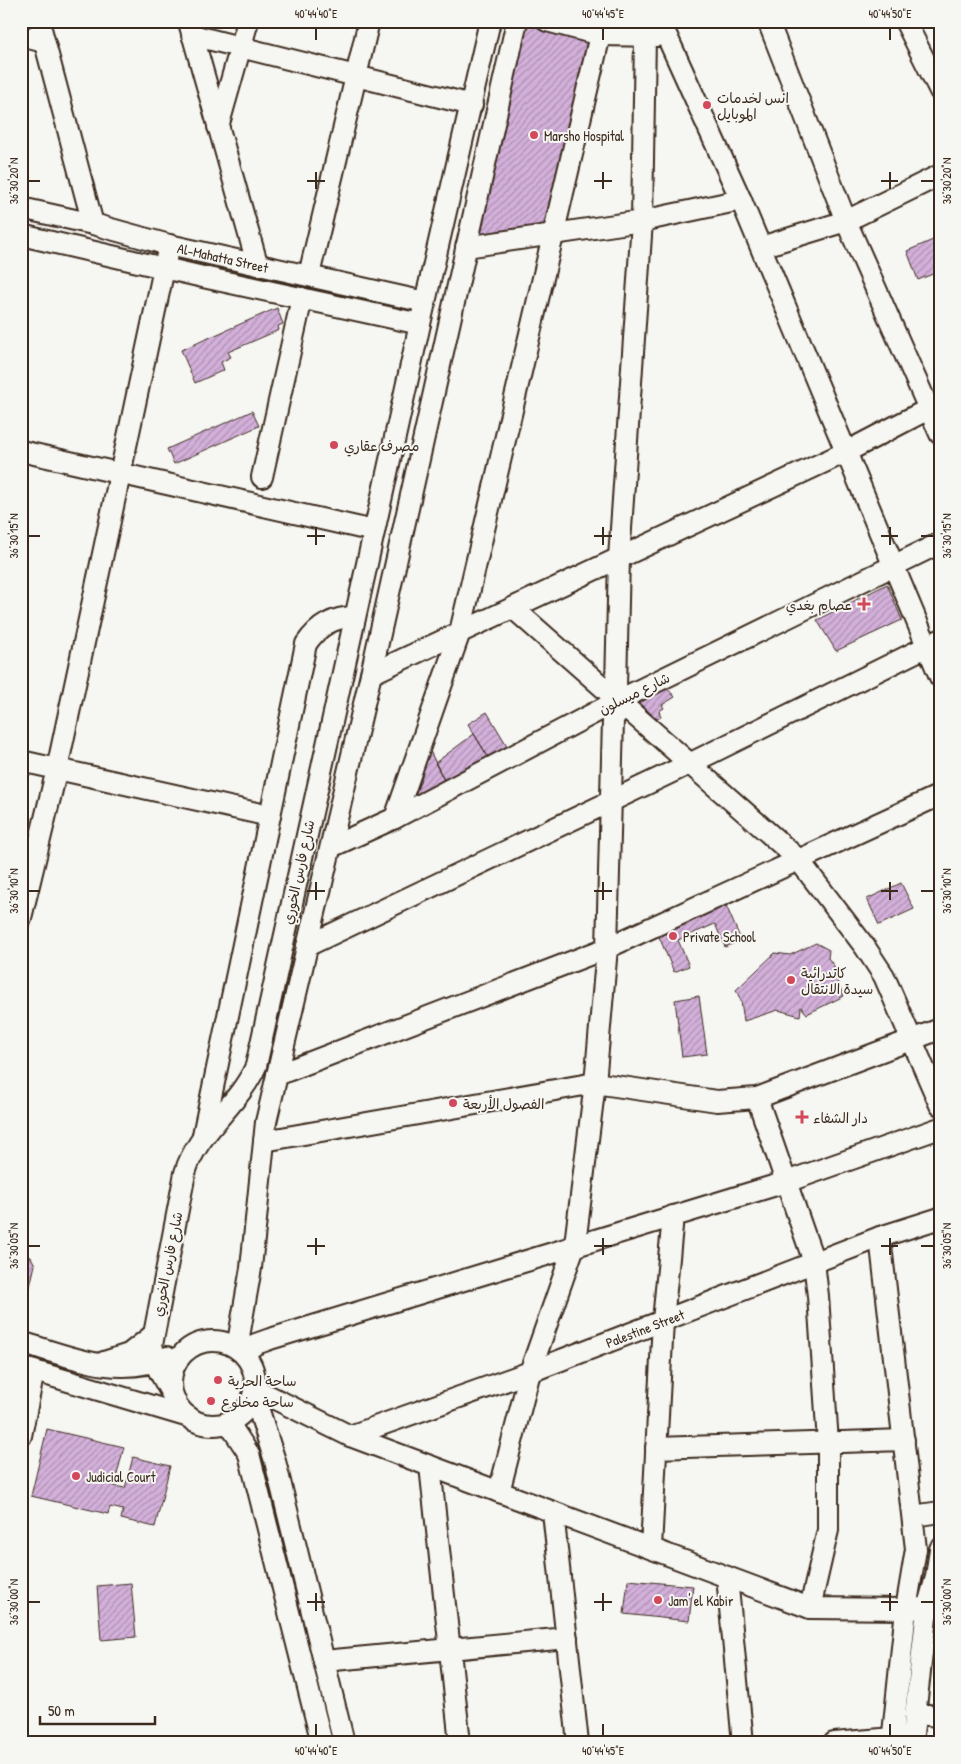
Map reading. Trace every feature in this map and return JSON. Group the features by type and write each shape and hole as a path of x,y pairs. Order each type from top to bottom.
{"street":[{"path":"39,21 93,224"},
{"path":"218,127 248,21"},
{"path":"309,275 369,21"},
{"name":"شارع فارس الخوري","path":"175,1400 156,1362 153,1336 185,1172 190,1160 202,1142 244,1088 256,1066 420,324 472,106 490,21"},
{"path":"240,1350 251,1268 264,1140 277,1075 371,674 517,21"},
{"path":"547,21 600,35 645,36 663,29 741,200 894,566 933,643 940,677"},
{"path":"768,21 846,221 934,405 940,434"},
{"path":"905,21 940,91"},
{"path":"190,28 242,47 472,106"},
{"path":"190,28 257,263"},
{"path":"395,818 460,632 600,35"},
{"path":"21,36 44,42"},
{"path":"500,1492 530,1372 575,1244 596,1083 607,948 613,720 619,700 616,688 619,558 642,221 645,36"},
{"path":"761,247 846,221 940,175"},
{"path":"466,247 642,221 741,200"},
{"name":"Al-Mahatta Street","path":"21,208 93,224 169,245 257,263 425,302"},
{"name":"Al-Mahatta Street","path":"21,235 420,324"},
{"path":"21,918 57,768 169,245"},
{"path":"262,477 302,298"},
{"path":"371,674 846,452 934,405"},
{"path":"21,451 374,531"},
{"name":"شارع ميسلون","path":"331,847 395,818 619,700 940,543"},
{"path":"513,608 798,859 875,961 891,991 940,1105"},
{"path":"202,1142 306,644 316,631 329,622 355,617"},
{"path":"307,946 689,764 933,643"},
{"path":"21,761 270,816"},
{"path":"277,1075 607,948 940,795"},
{"path":"264,1140 596,1083 716,1101 757,1098 940,1028"},
{"path":"757,1098 814,1262 828,1443 828,1530 810,1608"},
{"path":"240,1350 575,1244 786,1182 940,1128"},
{"path":"651,1548 663,1321 673,1216"},
{"name":"Palestine Street","path":"350,1436 530,1372 880,1237 940,1218"},
{"path":"880,1237 916,1549 906,1609 892,1740"},
{"path":"92,1363 105,1362 128,1354 153,1336"},
{"path":"21,1342 92,1363 130,1368 156,1362 192,1346 214,1341 240,1350 252,1367 254,1392 275,1461 344,1743"},
{"path":"189,1416 175,1400 171,1385 173,1371 180,1357 192,1346"},
{"path":"21,1436 28,1369 189,1416 208,1424 228,1422 244,1411 254,1392"},
{"path":"254,1392 350,1436 810,1608 934,1608"},
{"path":"228,1422 249,1454 322,1743"},
{"path":"656,1448 904,1440"},
{"path":"430,1466 460,1743"},
{"path":"553,1512 578,1743"},
{"path":"912,1516 940,1512"},
{"path":"834,1743 912,1740 934,1608 940,1550"},
{"path":"727,1577 743,1743"},
{"path":"324,1661 567,1638"},
{"path":"915,1714 940,1716"}],"building":[{"name":"Marsho Hospital","path":"517,21 547,21 600,35 553,234 466,247"},
{"path":"940,237 940,271 918,280 907,251"},
{"path":"277,308 283,324 278,326 279,330 228,352 231,357 221,362 224,370 195,383 181,350"},
{"path":"252,411 259,426 174,464 167,449"},
{"path":"887,584 902,620 836,651 817,620"},
{"path":"665,686 675,697 662,705 664,708 659,711 661,717 657,719 637,701"},
{"path":"487,712 509,749 490,760 468,724"},
{"path":"474,734 490,760 446,784 435,763"},
{"path":"428,747 446,784 404,804"},
{"path":"901,883 914,909 879,925 867,899"},
{"name":"Private School","path":"725,903 741,940 725,947 715,924 678,940 689,966 674,972 657,932"},
{"name":"كاتدرائية سيدة الانتقال","path":"816,943 829,950 828,958 834,966 838,984 844,996 807,1014 801,1007 800,1016 778,1010 744,1021 741,1001 736,990 775,953 790,955"},
{"path":"699,996 707,1054 682,1057 675,1000"},
{"path":"21,1255 31,1257 35,1265 26,1303 21,1307"},
{"name":"Judicial Court","path":"47,1429 124,1447 114,1486 125,1488 133,1457 170,1466 155,1527 121,1519 123,1510 110,1507 108,1514 31,1496"},
{"name":"Jam' el Kabir","path":"628,1580 693,1586 689,1621 624,1614"},
{"path":"131,1583 136,1637 101,1640 97,1586"}],"place":[{"name":"انس لخدمات الموبايل","path":"707,105"},
{"name":"Marsho Hospital","path":"534,135"},
{"name":"مصرف عقاري","path":"334,445"},
{"name":"عصام بغدي","path":"864,604"},
{"name":"Private School","path":"673,936"},
{"name":"كاتدرائية سيدة الانتقال","path":"791,980"},
{"name":"الفصول الأربعة","path":"453,1103"},
{"name":"دار الشفاء","path":"802,1117"},
{"name":"ساحة الحرية","path":"218,1380"},
{"name":"ساحة مخلوع","path":"211,1401"},
{"name":"Judicial Court","path":"76,1476"},
{"name":"Jam' el Kabir","path":"658,1600"}]}
